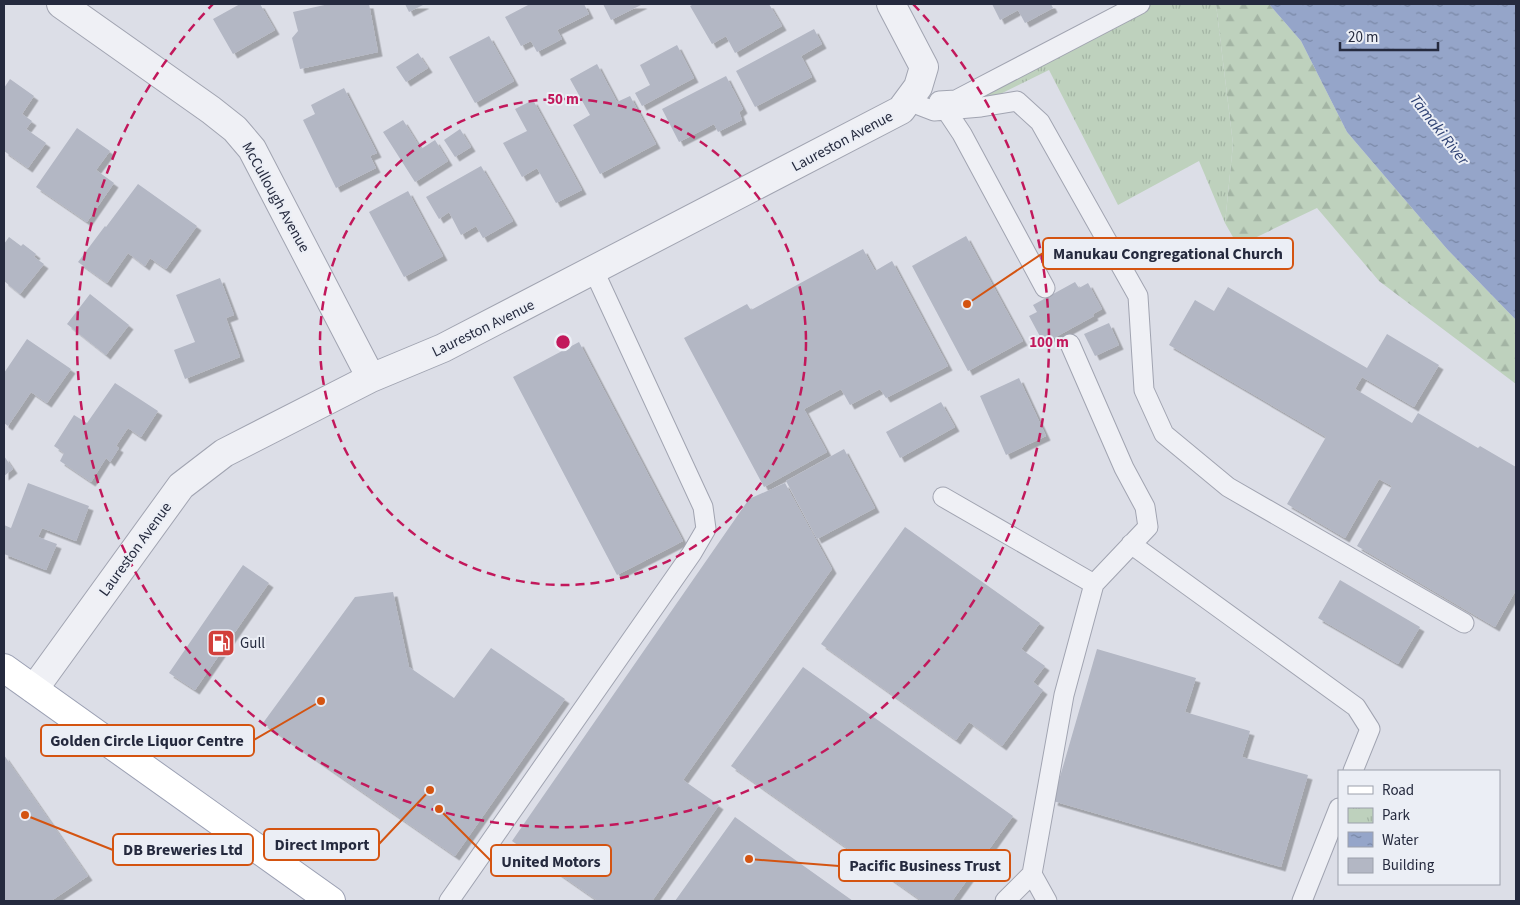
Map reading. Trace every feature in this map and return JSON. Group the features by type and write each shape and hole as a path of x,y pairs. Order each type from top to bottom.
{"main road":[{"path":"4,668 331,901"}],"street":[{"name":"McCullough Avenue","path":"61,4 235,128 252,148 371,378"},
{"name":"Laureston Avenue","path":"34,689 181,486 224,452 371,378 443,348 901,110 918,87 924,67 891,4"}],"lane":[{"path":"908,101 956,100 1140,4"},
{"path":"908,101 934,111 981,107 1017,101 1040,122 1138,296 1144,390 1164,434 1228,487 1464,623"},
{"path":"946,110 962,134 1045,288"},
{"path":"449,901 692,553 706,529 703,507 594,271"},
{"path":"1005,901 1032,874 1064,695 1094,584 1148,527 1145,507 1124,468 1070,344"},
{"path":"943,497 1094,584"},
{"path":"1131,544 1356,707 1370,729 1353,770"},
{"path":"1302,901 1338,811"},
{"path":"1032,874 1047,901"}],"green space":[{"path":"1125,4 1216,4 1233,144 1225,223 1199,161 1118,205 1049,70 972,108 966,85"},
{"path":"1216,4 1269,4 1301,41 1347,132 1447,249 1516,320 1516,384 1379,281 1317,208 1238,246 1225,223 1233,144"}],"water":[{"name":"Tāmaki River","path":"1269,4 1516,4 1516,320 1447,249 1347,132 1301,41"}],"building":[{"path":"240,4 260,4 275,30 233,54 213,19"},
{"path":"329,4 369,4 378,52 300,69 292,38 298,31 293,12"},
{"path":"405,4 425,4 409,12"},
{"path":"530,4 584,4 589,14 557,30 562,39 537,52 531,41 521,46 505,17"},
{"path":"603,4 643,4 611,20"},
{"path":"694,4 769,4 782,26 735,53 726,36 712,44 690,6"},
{"path":"992,4 1051,4 1053,8 1025,23 1018,10 1000,20"},
{"path":"814,29 822,44 801,56 812,77 755,107 736,71"},
{"path":"489,36 514,81 475,103 449,57"},
{"path":"677,45 694,78 642,106 635,93 650,85 640,65"},
{"path":"418,53 428,68 406,82 396,67"},
{"path":"597,64 617,102 630,96 656,144 600,174 573,125 590,115 570,79"},
{"path":"726,76 743,109 739,112 742,120 718,132 714,124 679,142 662,109"},
{"path":"10,79 34,96 22,114 32,121 26,129 46,143 28,168 4,151 4,88"},
{"path":"344,88 377,153 370,156 376,168 336,188 303,120 315,114 311,105"},
{"path":"533,100 582,190 556,203 537,168 522,177 503,143 527,131 515,109"},
{"path":"403,120 421,149 435,140 448,161 415,182 383,132"},
{"path":"77,128 110,151 96,170 114,183 87,222 36,187"},
{"path":"460,129 471,147 455,157 444,140"},
{"path":"481,166 513,221 483,238 476,226 461,235 449,212 439,219 426,197"},
{"path":"138,184 197,226 166,269 150,258 145,266 128,253 107,283 78,262"},
{"path":"408,191 443,256 404,277 369,212"},
{"path":"966,236 1023,341 968,371 912,266"},
{"path":"9,237 21,246 23,244 36,254 34,257 44,264 20,294 4,281 4,244"},
{"path":"863,249 875,271 892,261 948,366 886,398 880,389 850,405 841,389 804,409 827,452 764,487 684,338 747,304 751,310"},
{"path":"220,278 234,315 226,318 240,357 185,379 174,350 195,342 176,295"},
{"path":"1075,282 1079,288 1088,283 1102,309 1093,314 1094,316 1043,342 1029,316 1037,312 1033,305"},
{"path":"1228,287 1367,368 1387,334 1439,365 1414,407 1362,377 1355,389 1412,423 1418,413 1478,448 1480,446 1516,467 1516,590 1495,627 1357,546 1392,486 1379,479 1345,538 1287,504 1326,437 1169,345 1195,300 1214,311"},
{"path":"90,294 129,325 106,355 67,324"},
{"path":"1109,323 1119,345 1095,356 1084,334"},
{"path":"27,339 71,369 47,403 31,392 8,426 4,423 4,373"},
{"path":"579,342 683,541 617,575 513,377"},
{"path":"1019,378 1046,436 1006,455 980,396"},
{"path":"115,383 158,411 141,437 128,428 116,446 119,448 110,462 106,458 91,482 60,461 64,453 54,446 74,415 87,423"},
{"path":"941,402 955,427 900,458 886,432"},
{"path":"844,449 875,508 817,539 786,481"},
{"path":"4,456 13,469 4,476"},
{"path":"28,483 89,506 76,541 42,528 38,537 57,544 46,570 4,554 4,525 11,528"},
{"path":"785,483 832,569 683,780 719,805 652,901 598,901 512,841 749,499"},
{"path":"905,527 1040,623 1021,649 1045,666 1033,682 1043,690 1002,746 969,722 956,740 821,644"},
{"path":"243,565 269,583 195,690 169,673"},
{"path":"1340,580 1420,627 1398,664 1318,618"},
{"path":"393,592 409,667 454,698 491,648 565,699 455,856 263,723 355,597"},
{"path":"1097,649 1196,678 1185,712 1250,731 1242,757 1308,775 1281,867 1053,801"},
{"path":"803,667 1013,816 952,901 922,901 731,766"},
{"path":"4,755 88,876 51,901 4,901"},
{"path":"735,817 853,901 675,901"}],"place":[{"name":"Manukau Congregational Church","path":"967,304"},
{"name":"Gull","path":"221,643"},
{"name":"Golden Circle Liquor Centre","path":"321,701"},
{"name":"Direct Import","path":"430,790"},
{"name":"United Motors","path":"439,809"},
{"name":"DB Breweries Ltd","path":"25,815"},
{"name":"Pacific Business Trust","path":"749,859"}]}
